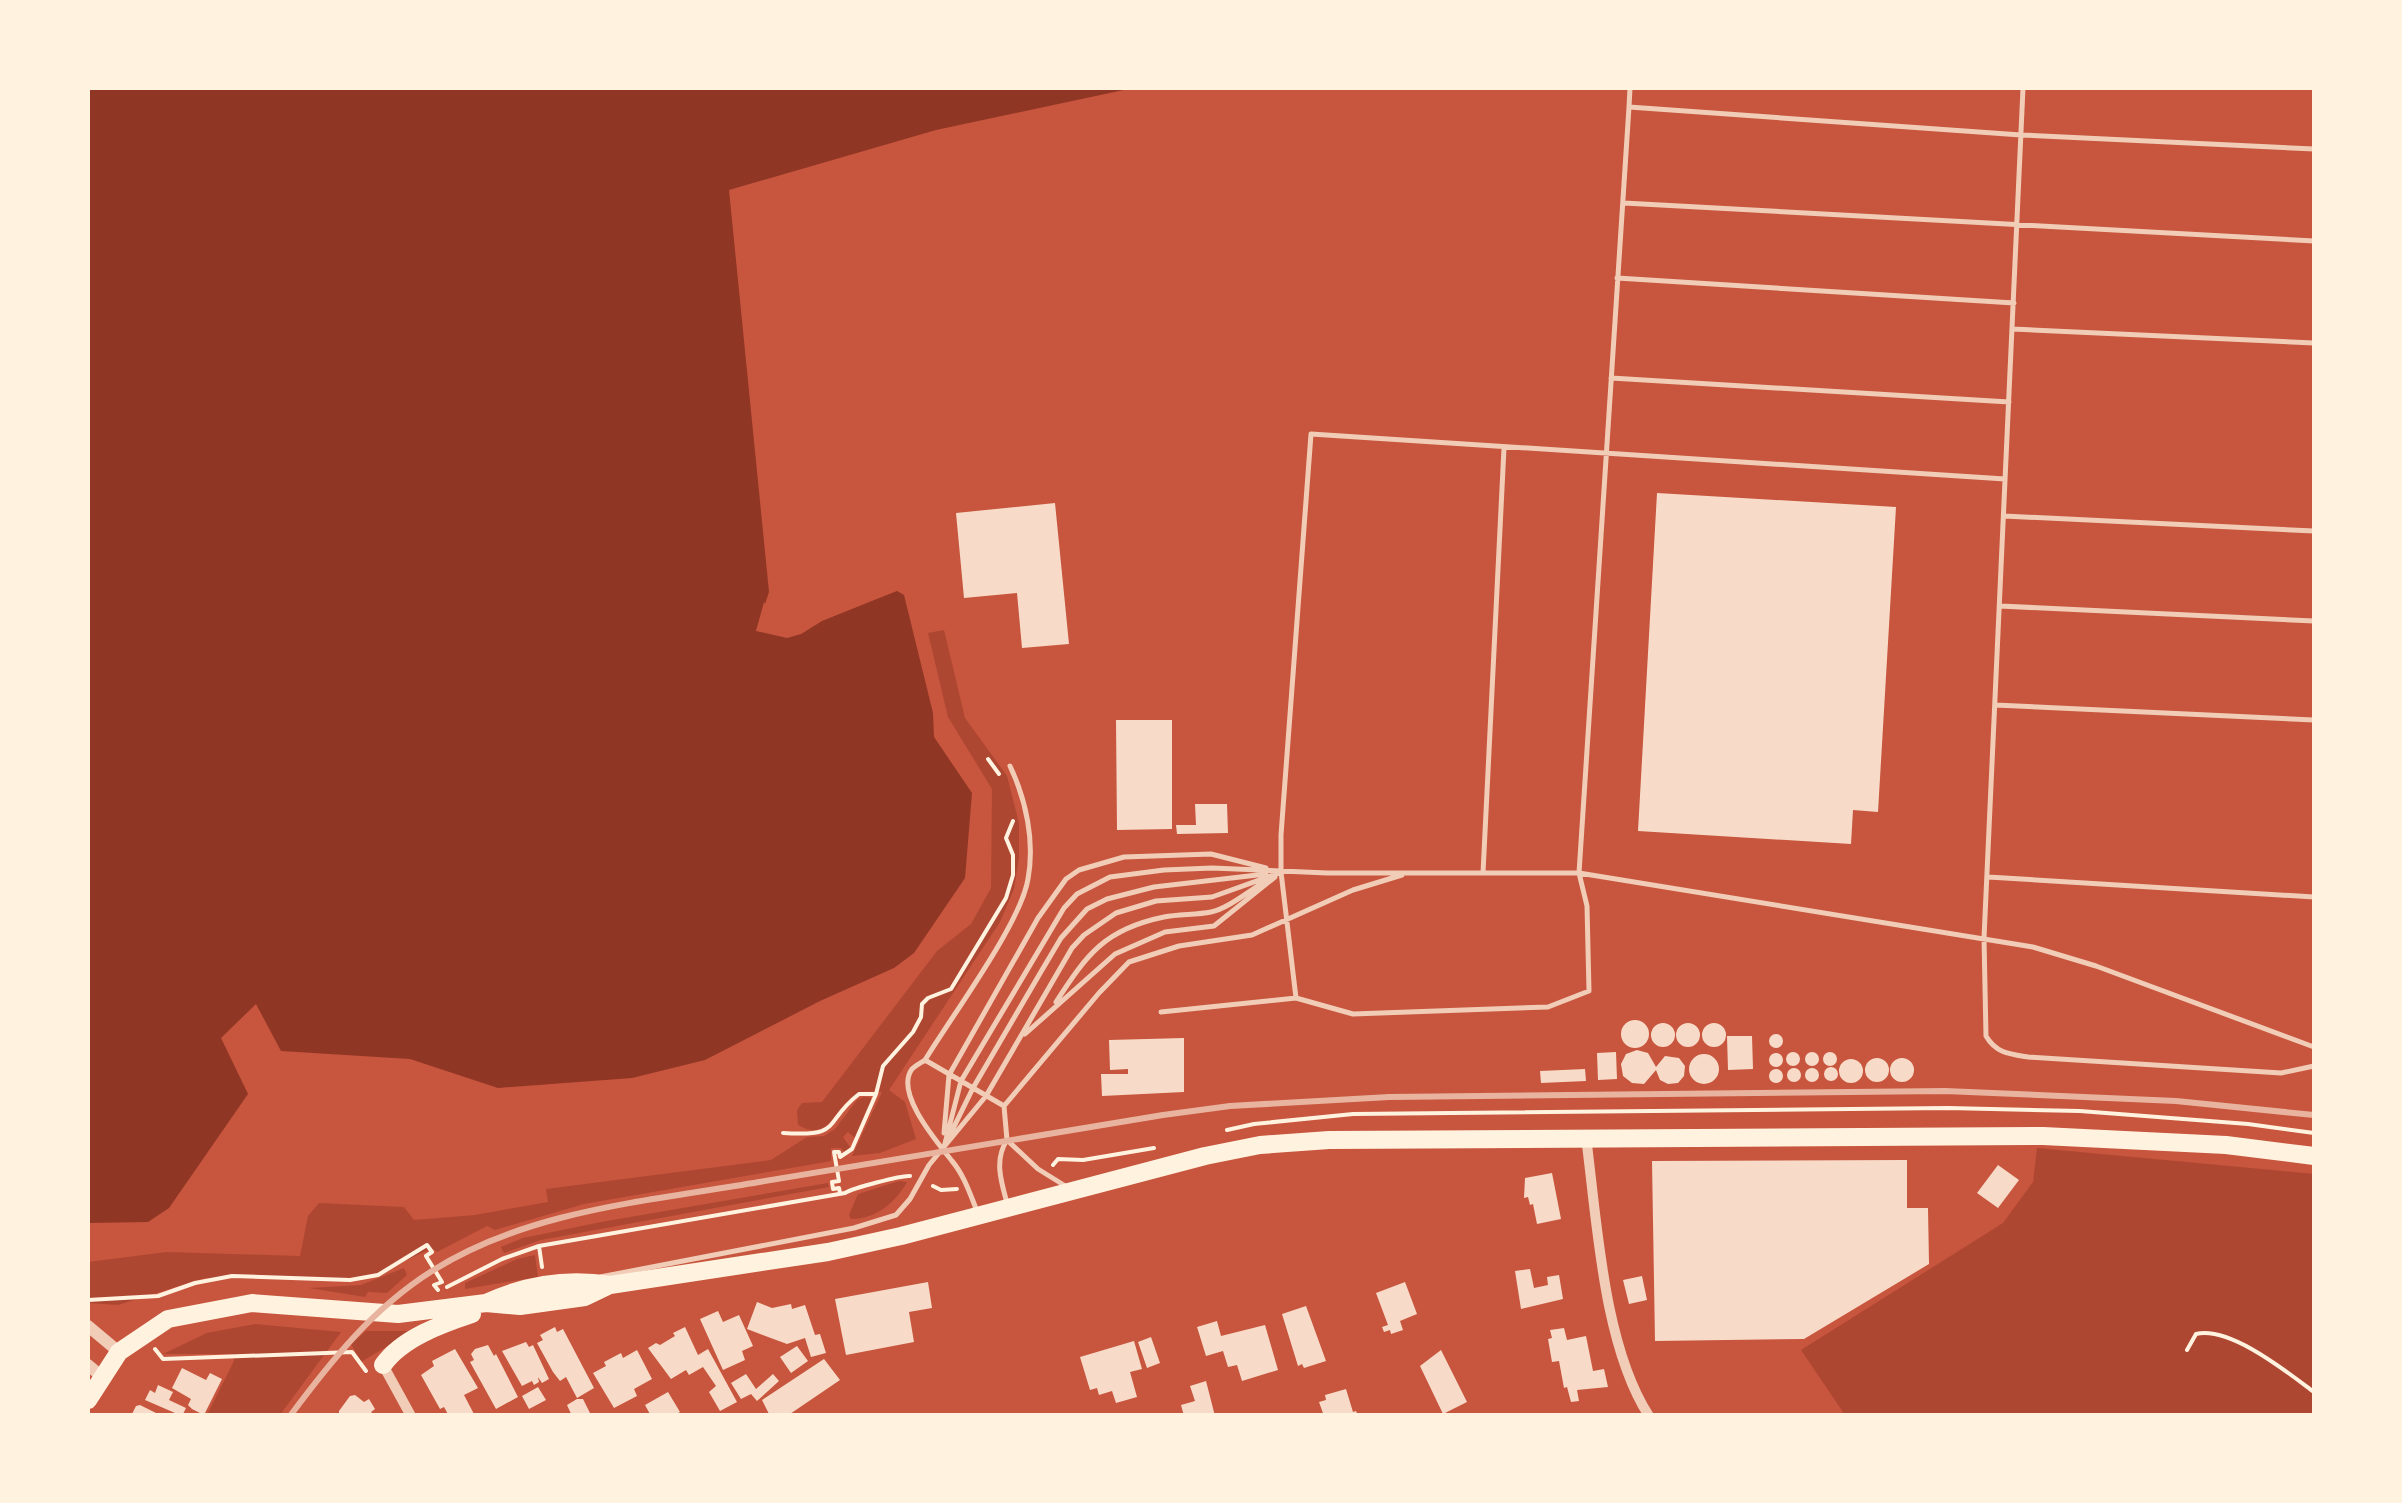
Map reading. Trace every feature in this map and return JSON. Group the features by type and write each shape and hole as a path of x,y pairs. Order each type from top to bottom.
{"highway":[{"path":"383,1365 404,1344 494,1304 516,1289 581,1280 610,1285 828,1252 1260,1145 1330,1140 1586,1136 2043,1136 2226,1145 2314,1156"},
{"path":"88,1400 94,1370 168,1318 252,1303 398,1314 494,1304 520,1306 586,1298 610,1285"}],"street":[{"path":"1586,1136 1617,1337 1649,1416"},
{"path":"88,1326 119,1352"},
{"path":"383,1365 411,1416"}],"lane":[{"path":"1161,1012 1296,998 1353,1014 1548,1007 1589,991 1587,906 1579,873 1630,88"},
{"path":"2023,88 1984,938 1986,1036 1992,1047 2005,1053 2281,1073 2314,1066"},
{"path":"1629,106 2021,135 2314,148"},
{"path":"1622,203 2314,241"},
{"path":"1617,278 2014,303"},
{"path":"2012,329 2314,342"},
{"path":"1611,378 2009,402"},
{"path":"1296,998 1282,872 1282,816 1310,434 2006,479"},
{"path":"1484,873 1504,448"},
{"path":"2004,516 2314,530"},
{"path":"2000,606 2314,621"},
{"path":"1995,705 2314,720"},
{"path":"980,1216 960,1174 923,1124 910,1090 912,1070 925,1060 997,945 1028,881 1027,818 1010,766"},
{"path":"943,1151 949,1075 1053,894 1079,870 1124,857 1211,854 1282,872"},
{"path":"943,1151 961,1081 1051,926 1078,894 1110,877 1132,873 1212,868 1282,872 1579,873 2033,947 2096,966 2314,1047"},
{"path":"1054,1006 1088,954 1104,940 1125,928 1163,917 1214,912 1282,872"},
{"path":"1018,1040 1115,954 1165,932 1214,926 1282,872"},
{"path":"581,1280 877,1222 896,1215 929,1165 986,1096 1072,948 1100,923 1116,913 1156,902 1212,898 1282,872"},
{"path":"943,1151 973,1088 1061,938 1087,909 1107,899 1154,887 1282,872"},
{"path":"1008,1208 1000,1179 999,1153 1007,1140 1004,1106 1129,962 1180,946 1252,935 1352,890 1410,873"},
{"path":"1987,877 2314,897"},
{"path":"925,1060 1004,1106"},
{"path":"1007,1140 1038,1169 1072,1190"}],"path":[{"path":"988,760 1000,775"},
{"path":"840,1193 832,1182 838,1181 834,1152 839,1152 840,1157 852,1149 884,1066 913,1032 922,1004 951,989 1006,898 1013,855 1006,838 1014,821"},
{"path":"782,1132 814,1134 827,1130 859,1094 876,1094"},
{"path":"88,1300 158,1296 194,1283 232,1276 350,1280 378,1275 426,1245 432,1252 426,1256 442,1282 434,1285 437,1291 502,1259 539,1246 840,1193 910,1176"},
{"path":"933,1186 950,1190"},
{"path":"539,1246 544,1276"},
{"path":"2187,1350 2196,1334 2208,1331 2259,1350 2314,1392"},
{"path":"142,1334 163,1359 352,1352 368,1373 383,1365"}],"shaded area":[{"path":"88,88 1133,88 936,130 729,190 769,592 756,631 801,634 821,621 897,591 904,595 933,713 934,737 972,793 965,878 914,953 894,968 705,1060 632,1078 498,1088 410,1059 281,1051 256,1004 221,1038 248,1094 169,1208 148,1222 88,1223"},
{"path":"944,630 965,718 1007,776 1019,823 1014,889 1000,922 889,1090 905,1102 916,1139 880,1153 852,1156 882,1092 857,1094 818,1130 798,1125 797,1110 802,1103 822,1102 937,951 971,924 991,888 992,789 948,717 928,633"},
{"path":"871,1098 871,1104 856,1139 848,1132 843,1137 850,1147 844,1152 831,1148 831,1161 584,1204 495,1230 487,1226 437,1252 432,1248 384,1271 350,1280 205,1278 118,1305 88,1303 88,1262 167,1252 300,1256 308,1216 319,1203 404,1207 414,1220 475,1215 548,1202 546,1189 771,1160 807,1137 824,1136 835,1129 857,1100"},
{"path":"2037,1148 2314,1174 2314,1415 1845,1415 1801,1350 2003,1223 2033,1182"},
{"path":"907,1182 884,1208 851,1219 849,1215 858,1194"},
{"path":"828,1183 829,1187 541,1240 504,1253 501,1247 523,1238 601,1222"},
{"path":"535,1255 538,1277 465,1289 465,1283"},
{"path":"404,1268 407,1275 387,1293 368,1292 365,1297 309,1288 361,1285"},
{"path":"255,1324 341,1332 280,1415 207,1415 234,1361 233,1354 163,1354 207,1333"},
{"path":"366,1331 409,1333 361,1362 351,1344"}],"pier":[{"path":"895,586 903,588 822,621 801,634 787,638 756,631 764,602 767,608 761,628 786,633"}],"building":[{"path":"1657,493 1896,507 1878,812 1853,810 1851,844 1638,831"},
{"path":"1055,503 1069,644 1022,648 1017,593 964,598 956,513"},
{"path":"1116,720 1172,720 1172,829 1117,830"},
{"path":"1195,804 1227,804 1228,833 1177,834 1176,825 1196,825"},
{"path":"1635,1020 1645,1024 1649,1034 1645,1044 1635,1048 1625,1044 1621,1034 1625,1024"},
{"path":"1663,1023 1675,1035 1663,1047 1651,1035"},
{"path":"1688,1023 1700,1035 1688,1047 1676,1035"},
{"path":"1714,1023 1726,1035 1714,1047 1702,1035"},
{"path":"1776,1034 1783,1041 1776,1048 1769,1041"},
{"path":"1727,1036 1752,1036 1753,1069 1728,1070"},
{"path":"1184,1038 1184,1092 1102,1096 1101,1074 1128,1074 1128,1069 1110,1070 1109,1040"},
{"path":"1637,1050 1648,1053 1656,1067 1665,1056 1679,1058 1685,1066 1684,1076 1678,1083 1668,1084 1660,1080 1656,1070 1644,1084 1632,1083 1623,1076 1621,1064 1626,1054"},
{"path":"1616,1052 1617,1079 1598,1080 1597,1053"},
{"path":"1793,1052 1800,1059 1793,1066 1786,1059"},
{"path":"1812,1052 1819,1059 1812,1066 1805,1059"},
{"path":"1830,1052 1837,1059 1830,1066 1823,1059"},
{"path":"1776,1053 1783,1060 1776,1067 1769,1060"},
{"path":"1704,1054 1718,1063 1719,1069 1710,1083 1704,1084 1690,1075 1689,1069 1698,1055"},
{"path":"1877,1058 1889,1070 1877,1082 1865,1070"},
{"path":"1902,1058 1914,1070 1902,1082 1890,1070"},
{"path":"1851,1059 1863,1071 1851,1083 1839,1071"},
{"path":"1831,1067 1838,1074 1831,1081 1824,1074"},
{"path":"1794,1068 1801,1075 1794,1082 1787,1075"},
{"path":"1812,1068 1819,1075 1812,1082 1805,1075"},
{"path":"1585,1069 1586,1081 1541,1083 1540,1071"},
{"path":"1776,1069 1783,1076 1776,1083 1769,1076"},
{"path":"1907,1160 1907,1208 1928,1208 1929,1264 1804,1339 1655,1341 1652,1161"},
{"path":"1998,1165 2019,1180 1998,1208 1977,1193"},
{"path":"1552,1173 1561,1219 1537,1224 1533,1204 1530,1205 1528,1197 1524,1198 1525,1178"},
{"path":"1530,1269 1534,1288 1548,1285 1547,1277 1559,1275 1563,1299 1521,1309 1515,1271"},
{"path":"1642,1276 1647,1300 1629,1304 1623,1280"},
{"path":"928,1282 932,1308 909,1312 914,1342 846,1355 835,1299"},
{"path":"1405,1282 1417,1314 1400,1321 1403,1330 1384,1332 1382,1327 1388,1325 1376,1293"},
{"path":"757,1302 772,1308 805,1305 826,1353 811,1357 805,1338 787,1344 747,1329"},
{"path":"1306,1306 1326,1361 1304,1368 1302,1364 1298,1366 1282,1314"},
{"path":"718,1311 723,1322 739,1315 753,1346 742,1351 745,1360 723,1370 700,1319"},
{"path":"1217,1321 1221,1336 1265,1325 1278,1370 1242,1381 1237,1365 1228,1367 1223,1351 1206,1356 1197,1327"},
{"path":"555,1327 557,1332 563,1329 594,1388 577,1398 566,1377 560,1381 553,1372 537,1343 543,1340 540,1335"},
{"path":"685,1327 698,1355 708,1349 737,1402 720,1411 709,1392 716,1386 703,1367 689,1375 686,1370 671,1379 648,1348 660,1345"},
{"path":"1564,1328 1567,1340 1586,1336 1593,1371 1604,1369 1608,1387 1577,1390 1579,1401 1571,1402 1559,1361 1552,1362 1550,1330"},
{"path":"1151,1337 1160,1363 1147,1368 1138,1342"},
{"path":"1134,1341 1142,1369 1130,1372 1137,1397 1116,1403 1112,1391 1099,1395 1097,1388 1090,1390 1080,1357"},
{"path":"526,1342 529,1347 533,1345 549,1379 542,1383 538,1377 539,1382 534,1385 532,1381 522,1386 502,1351"},
{"path":"488,1345 518,1397 496,1409 470,1362 474,1360 471,1354 475,1349"},
{"path":"797,1346 808,1361 791,1373 780,1357"},
{"path":"455,1349 478,1388 464,1395 475,1416 449,1416 444,1407 440,1409 421,1375 434,1366 432,1361"},
{"path":"637,1350 652,1379 634,1389 637,1396 614,1408 593,1373 621,1353 623,1358"},
{"path":"1441,1350 1467,1402 1443,1414 1420,1366"},
{"path":"824,1359 840,1380 787,1416 770,1416 762,1400"},
{"path":"182,1368 206,1380 210,1373 222,1379 204,1415 188,1405 191,1399 172,1388"},
{"path":"746,1374 756,1389 773,1374 779,1381 757,1401 751,1394 741,1399 731,1383"},
{"path":"1206,1381 1215,1416 1184,1416 1181,1405 1195,1401 1190,1386"},
{"path":"158,1385 173,1392 169,1400 186,1408 182,1416 145,1400"},
{"path":"538,1387 546,1400 529,1409 522,1396"},
{"path":"1346,1389 1358,1416 1324,1416 1319,1402 1326,1400 1325,1395"},
{"path":"668,1392 680,1412 673,1416 651,1416 645,1405"},
{"path":"350,1396 364,1402 369,1399 375,1416 339,1416"},
{"path":"583,1399 590,1413 572,1416 567,1405"},
{"path":"140,1405 162,1416 131,1416"}],"railway":[{"path":"290,1416 337,1356 391,1302 432,1271 508,1234 633,1202 1163,1115 1230,1106 1389,1097 1945,1091 2176,1101 2314,1115"}]}
